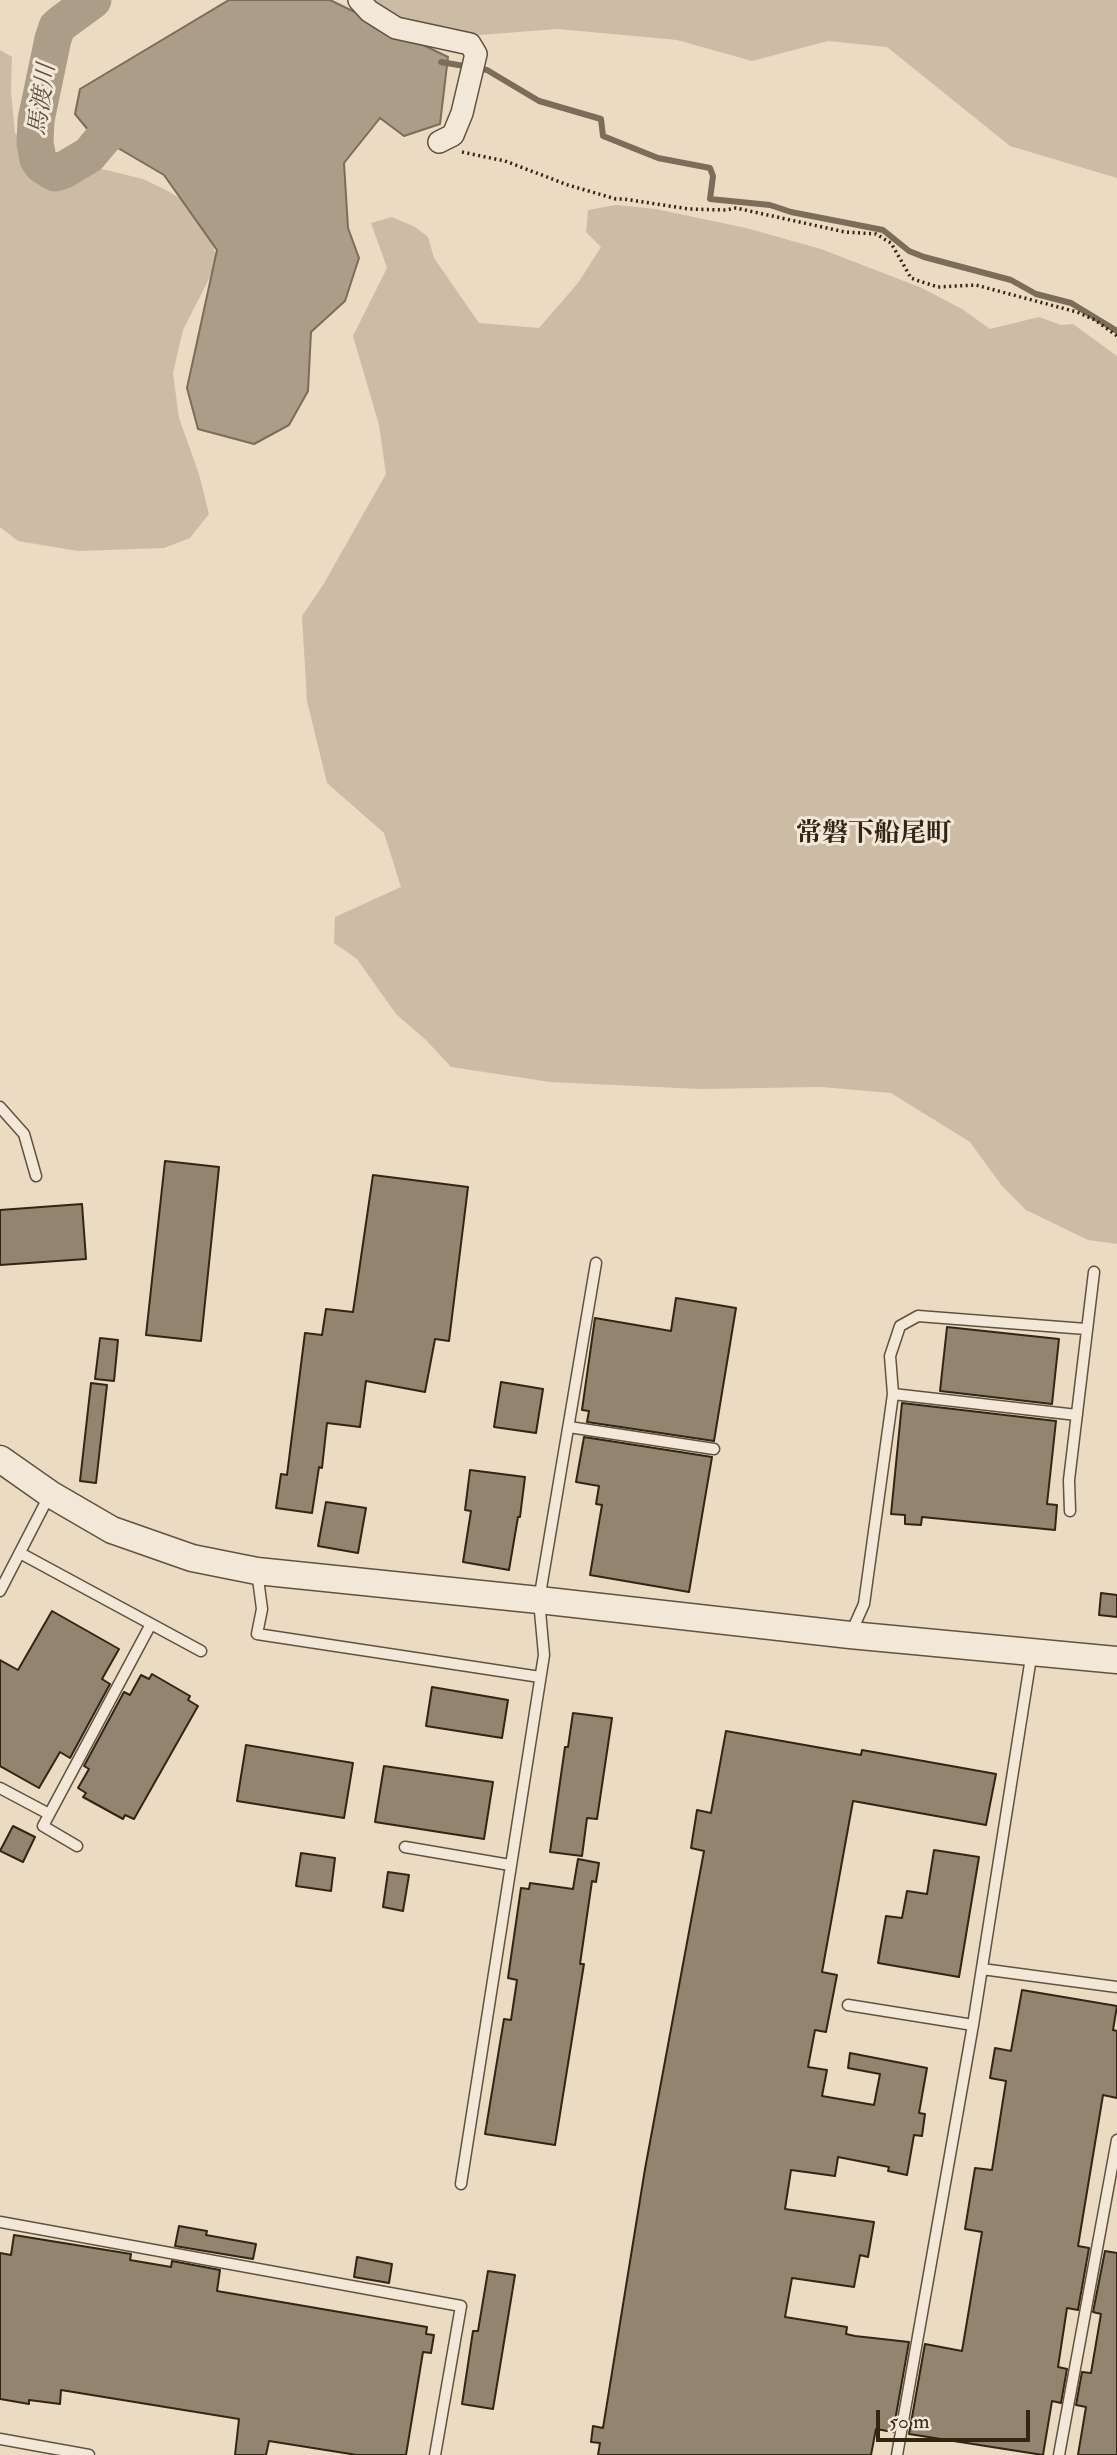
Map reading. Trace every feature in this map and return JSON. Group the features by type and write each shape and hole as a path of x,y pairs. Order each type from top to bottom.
{"street":[{"path":"359,0 369,11 396,28 470,44 475,54 462,113 449,147"},
{"path":"0,1459 50,1494 112,1530 192,1558 257,1571 850,1635 1117,1660"}],"lane":[{"path":"0,1107 24,1134 36,1175"},
{"path":"461,2184 544,1655 539,1600 596,1263"},
{"path":"1070,1511 1069,1480 1094,1272"},
{"path":"850,1635 864,1604 893,1394 890,1356 900,1326 918,1316 1086,1329"},
{"path":"893,1394 1077,1415"},
{"path":"569,1426 714,1449"},
{"path":"0,1591 50,1494"},
{"path":"20,1553 201,1651"},
{"path":"257,1571 262,1609 257,1634 540,1677"},
{"path":"77,1846 43,1826 151,1624"},
{"path":"897,2455 982,1969 1032,1651"},
{"path":"0,1788 49,1814"},
{"path":"405,1847 510,1865"},
{"path":"982,1969 1117,1987"},
{"path":"848,2005 972,2025"},
{"path":"1059,2455 1117,2140"},
{"path":"0,2222 461,2306 435,2455"},
{"path":"0,2439 89,2455"}],"path":[{"path":"449,147 479,157 505,161 568,185 617,199 689,209 736,208 845,232 876,234 891,243 911,278 938,287 976,285 1077,312 1095,320 1117,336"}],"shaded area":[{"path":"229,0 330,0 448,57 440,124 404,136 380,118 344,163 348,228 359,258 345,301 311,332 308,391 289,425 254,444 198,429 187,388 217,250 164,175 89,131 75,114 80,89"},
{"path":"372,0 1117,0 1117,178 1010,146 887,47 828,41 752,61 677,40 558,29 400,41"},
{"path":"0,50 12,57 11,91 15,133 49,166 102,169 143,179 196,208 211,234 217,263 183,330 173,373 179,418 199,474 209,514 190,538 164,548 78,551 18,541 0,527"},
{"path":"616,205 656,209 746,228 821,249 922,288 962,309 990,329 1039,317 1061,325 1073,324 1117,356 1117,1244 1088,1240 1026,1210 1002,1186 970,1142 891,1093 821,1087 699,1089 550,1082 451,1067 396,1014 357,959 334,943 335,917 401,887 384,833 327,783 307,701 302,616 323,585 386,474 379,425 353,336 387,268 371,223 392,217 415,227 428,237 434,258 479,323 539,328 578,283 601,247 586,232 588,210"}],"building":[{"path":"165,1161 219,1167 201,1341 146,1335"},
{"path":"373,1175 468,1187 449,1341 435,1339 425,1392 366,1381 360,1427 327,1423 322,1468 319,1467 312,1513 276,1508 281,1474 287,1475 305,1333 322,1335 326,1309 353,1312"},
{"path":"82,1204 86,1259 0,1265 0,1210"},
{"path":"676,1298 736,1308 714,1441 587,1422 589,1411 582,1410 595,1318 671,1331"},
{"path":"947,1327 1059,1339 1052,1404 940,1391"},
{"path":"100,1338 118,1340 114,1381 95,1379"},
{"path":"501,1382 543,1389 536,1433 494,1427"},
{"path":"91,1383 107,1385 96,1483 80,1481"},
{"path":"902,1403 1056,1421 1047,1504 1057,1505 1055,1530 922,1517 921,1525 905,1524 905,1515 891,1514"},
{"path":"584,1437 712,1457 689,1592 590,1575 602,1505 596,1504 599,1486 576,1482"},
{"path":"470,1470 525,1477 509,1570 463,1562 471,1511 465,1510"},
{"path":"326,1502 366,1508 358,1553 318,1546"},
{"path":"1101,1593 1117,1595 1117,1617 1099,1615"},
{"path":"52,1611 119,1649 102,1679 110,1684 70,1758 60,1752 39,1788 0,1766 0,1660 18,1670"},
{"path":"152,1674 190,1696 188,1700 198,1706 134,1819 125,1815 123,1819 83,1797 86,1793 78,1788 89,1769 84,1766 124,1692 130,1695 141,1675 149,1679"},
{"path":"432,1687 508,1700 502,1738 426,1726"},
{"path":"573,1713 612,1718 597,1819 587,1818 582,1856 550,1852 565,1747 568,1747"},
{"path":"726,1731 861,1755 862,1750 996,1774 986,1825 853,1801 822,1972 837,1975 826,2032 815,2030 808,2067 827,2070 822,2096 874,2105 880,2074 848,2068 850,2053 927,2068 919,2113 925,2114 922,2136 914,2135 907,2175 888,2171 889,2167 838,2157 835,2176 791,2170 785,2209 874,2222 868,2257 860,2255 854,2287 792,2278 785,2317 847,2327 846,2334 855,2336 909,2342 893,2432 876,2429 871,2455 598,2455 600,2443 591,2442 593,2426 603,2428 645,2169 704,1851 691,1848 697,1810 711,1813"},
{"path":"246,1745 353,1763 344,1818 237,1801"},
{"path":"384,1766 493,1782 484,1839 375,1822"},
{"path":"13,1826 35,1837 23,1862 0,1851"},
{"path":"934,1850 979,1857 959,1977 878,1963 886,1916 902,1918 907,1891 927,1894"},
{"path":"301,1853 335,1858 331,1891 296,1886"},
{"path":"578,1859 599,1863 596,1882 592,1881 580,1964 584,1964 555,2145 485,2134 504,2019 511,2020 517,1980 508,1978 521,1888 529,1889 530,1883 573,1889"},
{"path":"388,1872 409,1875 403,1911 383,1907"},
{"path":"1022,1990 1117,2006 1113,2030 1117,2031 1117,2098 1103,2095 1078,2246 1089,2248 1078,2310 1067,2308 1058,2367 1067,2369 1061,2403 1052,2401 1043,2455 909,2434 925,2344 962,2351 982,2232 965,2229 975,2168 992,2170 1006,2081 990,2078 995,2048 1011,2051"},
{"path":"179,2226 207,2231 206,2235 256,2244 253,2259 175,2246"},
{"path":"14,2235 131,2254 130,2260 171,2267 172,2261 220,2270 217,2291 427,2327 426,2334 434,2335 431,2353 423,2352 406,2455 357,2455 269,2441 266,2455 235,2455 239,2419 61,2390 60,2404 29,2400 29,2404 0,2399 0,2253 11,2255"},
{"path":"1105,2251 1117,2253 1117,2455 1078,2455 1086,2407 1076,2405 1082,2372 1091,2373 1101,2314 1093,2312"},
{"path":"357,2257 392,2264 389,2283 354,2277"},
{"path":"488,2271 515,2275 493,2409 462,2404 473,2331 478,2331"}],"waterway":[{"name":"馬渡川","path":"93,0 57,27 36,120 35,143 38,159 55,173 62,171 89,155 104,137 117,127"},
{"path":"441,62 487,70 539,101 601,119 603,136 658,158 710,168 713,176 710,199 770,205 791,212 883,230 909,251 1011,280 1036,294 1071,303 1117,331"}],"district":[{"name":"常磐下船尾町","path":"874,835"}]}
